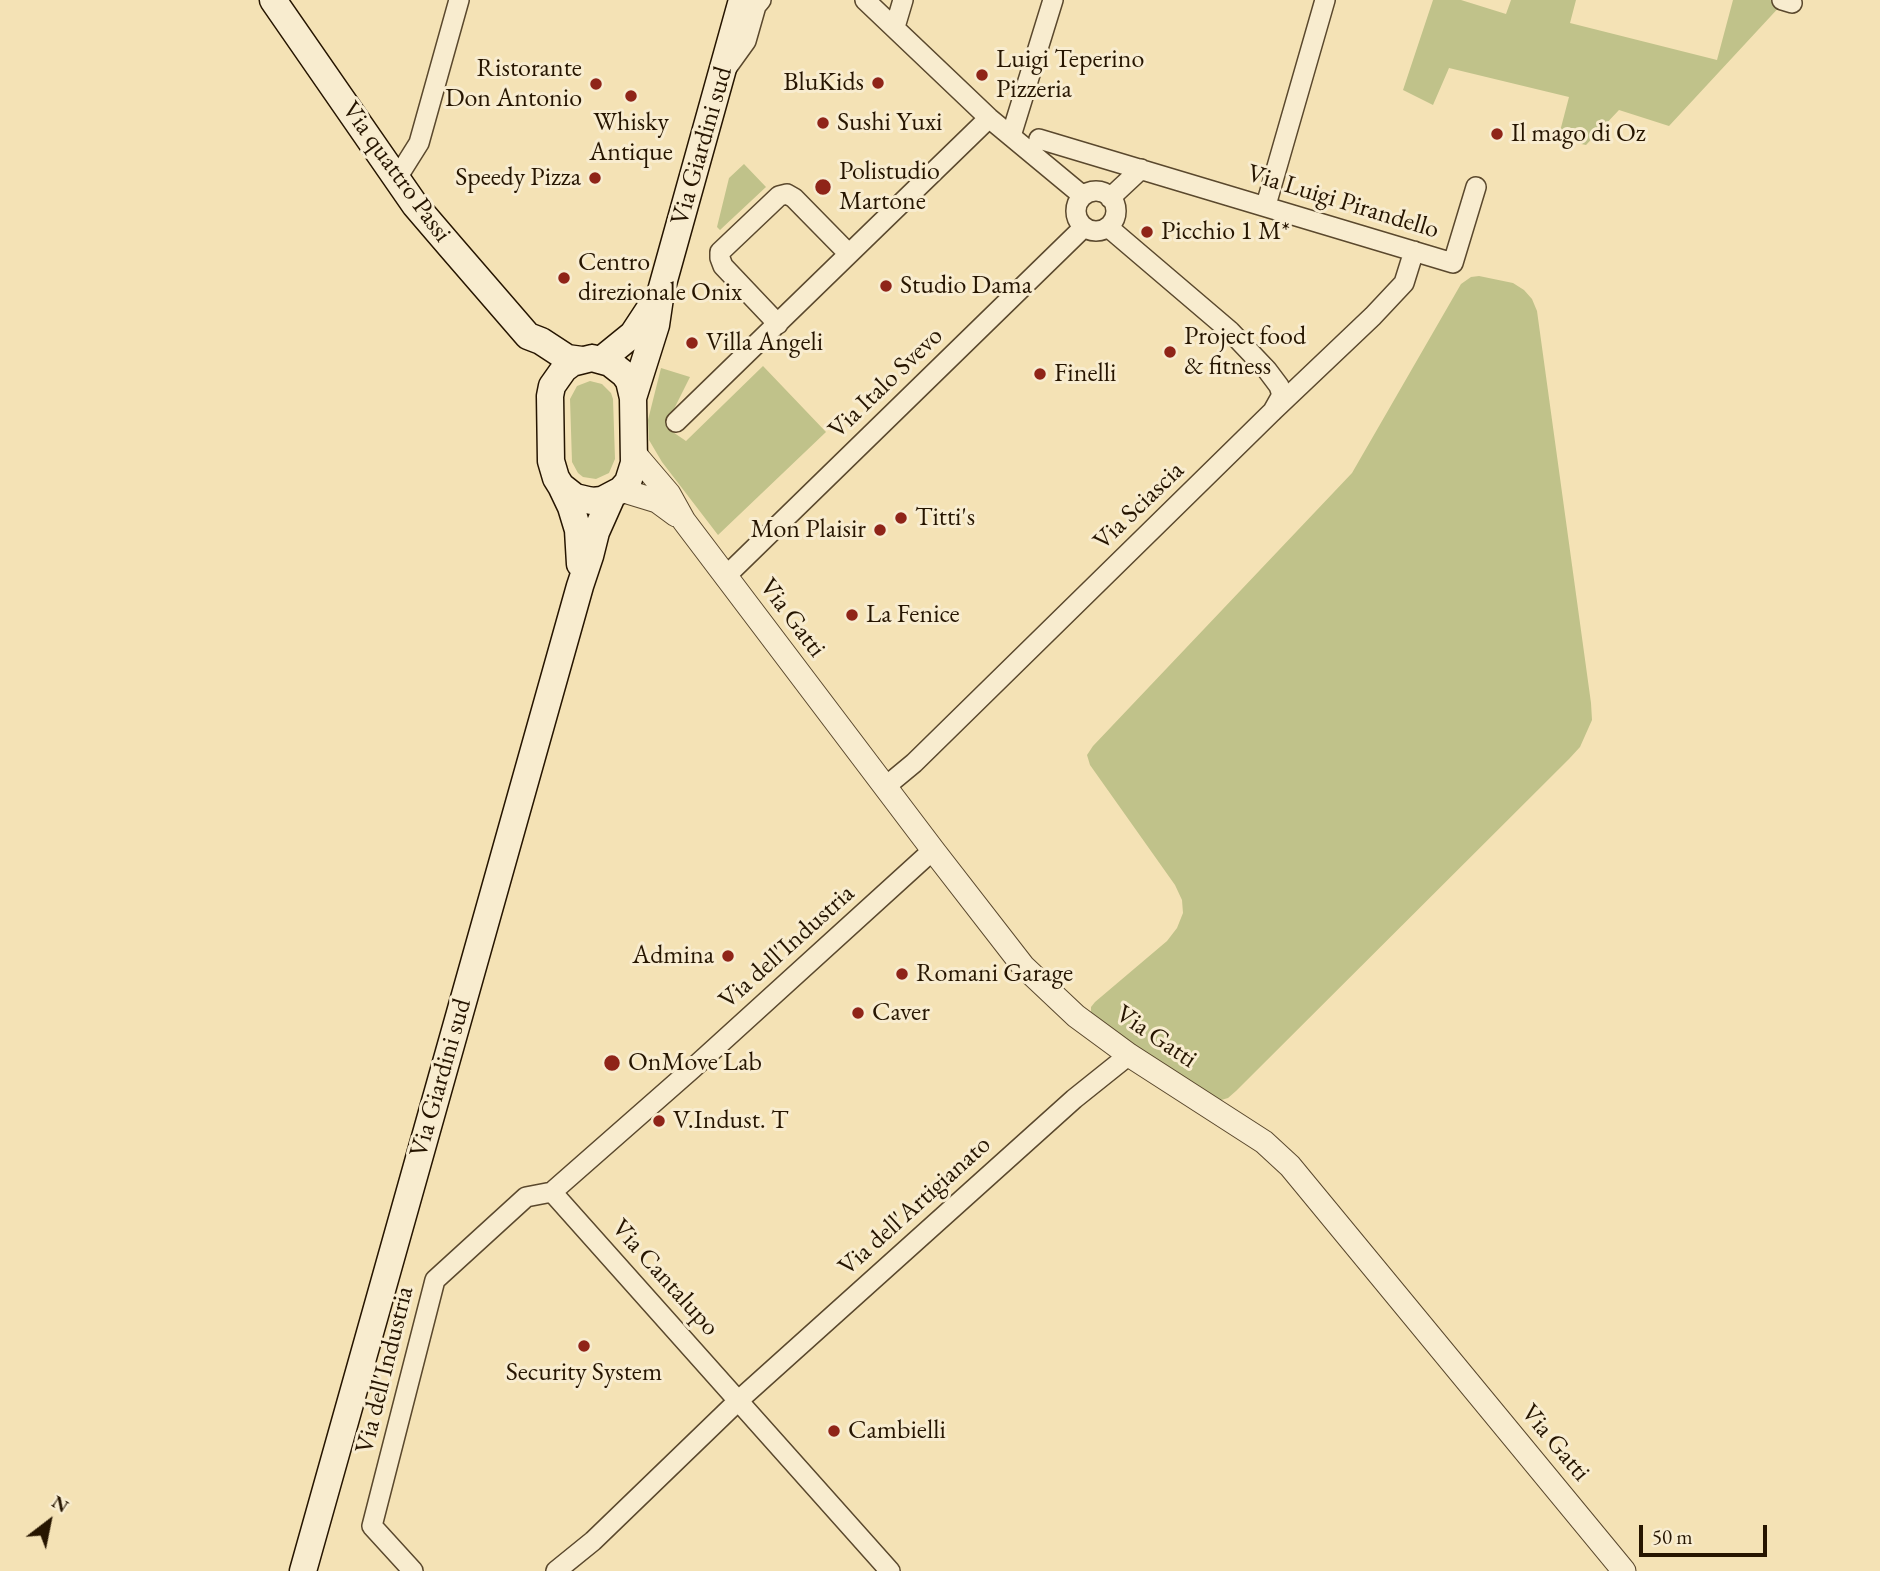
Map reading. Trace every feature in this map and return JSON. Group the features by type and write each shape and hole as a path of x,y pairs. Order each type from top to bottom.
{"main road":[{"name":"Via quattro Passi","path":"273,0 415,205 528,335 566,358 592,360"},
{"name":"Via Giardini sud","path":"633,398 656,325 661,291 742,0"},
{"name":"Via Giardini sud","path":"550,396 557,377 564,369 592,360 633,334 661,291"},
{"name":"Via quattro Passi","path":"528,335 532,351 545,375 550,396"},
{"name":"Via Giardini sud","path":"303,1571 596,532 617,493 632,473 635,463 633,398 629,381 617,368 592,360"},
{"path":"550,396 551,461 578,530 581,554 580,586"},
{"path":"561,486 583,500 602,500 617,493"}],"street":[{"path":"397,178 419,143 459,0"},
{"path":"722,75 746,41 756,6 761,0"},
{"path":"865,0 989,118 1083,196"},
{"path":"895,27 903,0"},
{"path":"1011,136 1053,0"},
{"path":"1266,205 1325,0"},
{"path":"676,422 989,118"},
{"name":"Via Luigi Pirandello","path":"1040,139 1453,263 1476,187"},
{"path":"1110,198 1141,169"},
{"path":"1100,192 1110,198 1116,213 1108,227 1093,231 1084,227 1076,212 1083,196 1100,192"},
{"path":"778,324 723,266 720,252 779,197 788,194 849,254"},
{"name":"Via Italo Svevo","path":"725,577 1084,227"},
{"path":"1108,227 1230,331 1267,370 1282,395 1273,411"},
{"name":"Via Sciascia","path":"885,787 914,764 1397,292 1404,283 1414,251"},
{"name":"Via Gatti","path":"634,453 669,494 684,522 725,577 1023,966 1076,1016 1129,1055 1264,1142 1290,1166 1624,1571"},
{"name":"Via Gatti","path":"617,493 657,500 684,522"},
{"name":"Via dell'Industria","path":"413,1571 372,1526 435,1280 526,1197 552,1192 933,850"},
{"name":"Via dell'Artigianato","path":"556,1571 593,1541 739,1399 1074,1099 1129,1055"},
{"name":"Via Cantalupo","path":"552,1192 739,1399"},
{"path":"739,1399 890,1571"}],"green space":[{"path":"1433,0 1461,0 1506,14 1511,0 1576,0 1570,23 1717,60 1733,0 1770,0 1783,3 1669,126 1619,110 1586,145 1558,139 1569,97 1449,68 1433,105 1403,90"},
{"path":"744,164 766,187 720,230 717,227 729,178"},
{"path":"1479,276 1513,283 1532,299 1537,311 1592,720 1580,747 1569,759 1236,1091 1228,1098 1218,1101 1207,1099 1091,1014 1091,1007 1095,1002 1167,941 1177,928 1183,913 1182,900 1175,885 1090,765 1087,755 1352,473 1461,284 1471,277"},
{"path":"763,366 826,432 718,535 662,462 649,440 648,420 661,368 690,377 667,428 686,441"},
{"path":"590,381 602,384 613,399 615,459 609,473 596,479 583,477 572,462 570,399 577,386"}],"place":[{"name":"Luigi Teperino Pizzeria","path":"982,75"},
{"name":"BluKids","path":"878,83"},
{"name":"Ristorante Don Antonio","path":"596,84"},
{"name":"Whisky Antique","path":"631,96"},
{"name":"Sushi Yuxi","path":"823,123"},
{"name":"Il mago di Oz","path":"1497,134"},
{"name":"Speedy Pizza","path":"595,178"},
{"name":"Polistudio Martone","path":"823,187"},
{"name":"Picchio 1 M*","path":"1147,232"},
{"name":"Centro direzionale Onix","path":"564,278"},
{"name":"Studio Dama","path":"886,286"},
{"name":"Villa Angeli","path":"692,343"},
{"name":"Project food & fitness","path":"1170,352"},
{"name":"Finelli","path":"1040,374"},
{"name":"Titti's","path":"901,518"},
{"name":"Mon Plaisir","path":"880,530"},
{"name":"La Fenice","path":"852,615"},
{"name":"Admina","path":"728,956"},
{"name":"Romani Garage","path":"902,974"},
{"name":"Caver","path":"858,1013"},
{"name":"OnMove Lab","path":"612,1063"},
{"name":"V.Indust. T","path":"659,1121"},
{"name":"Security System","path":"584,1346"},
{"name":"Cambielli","path":"834,1431"}]}
